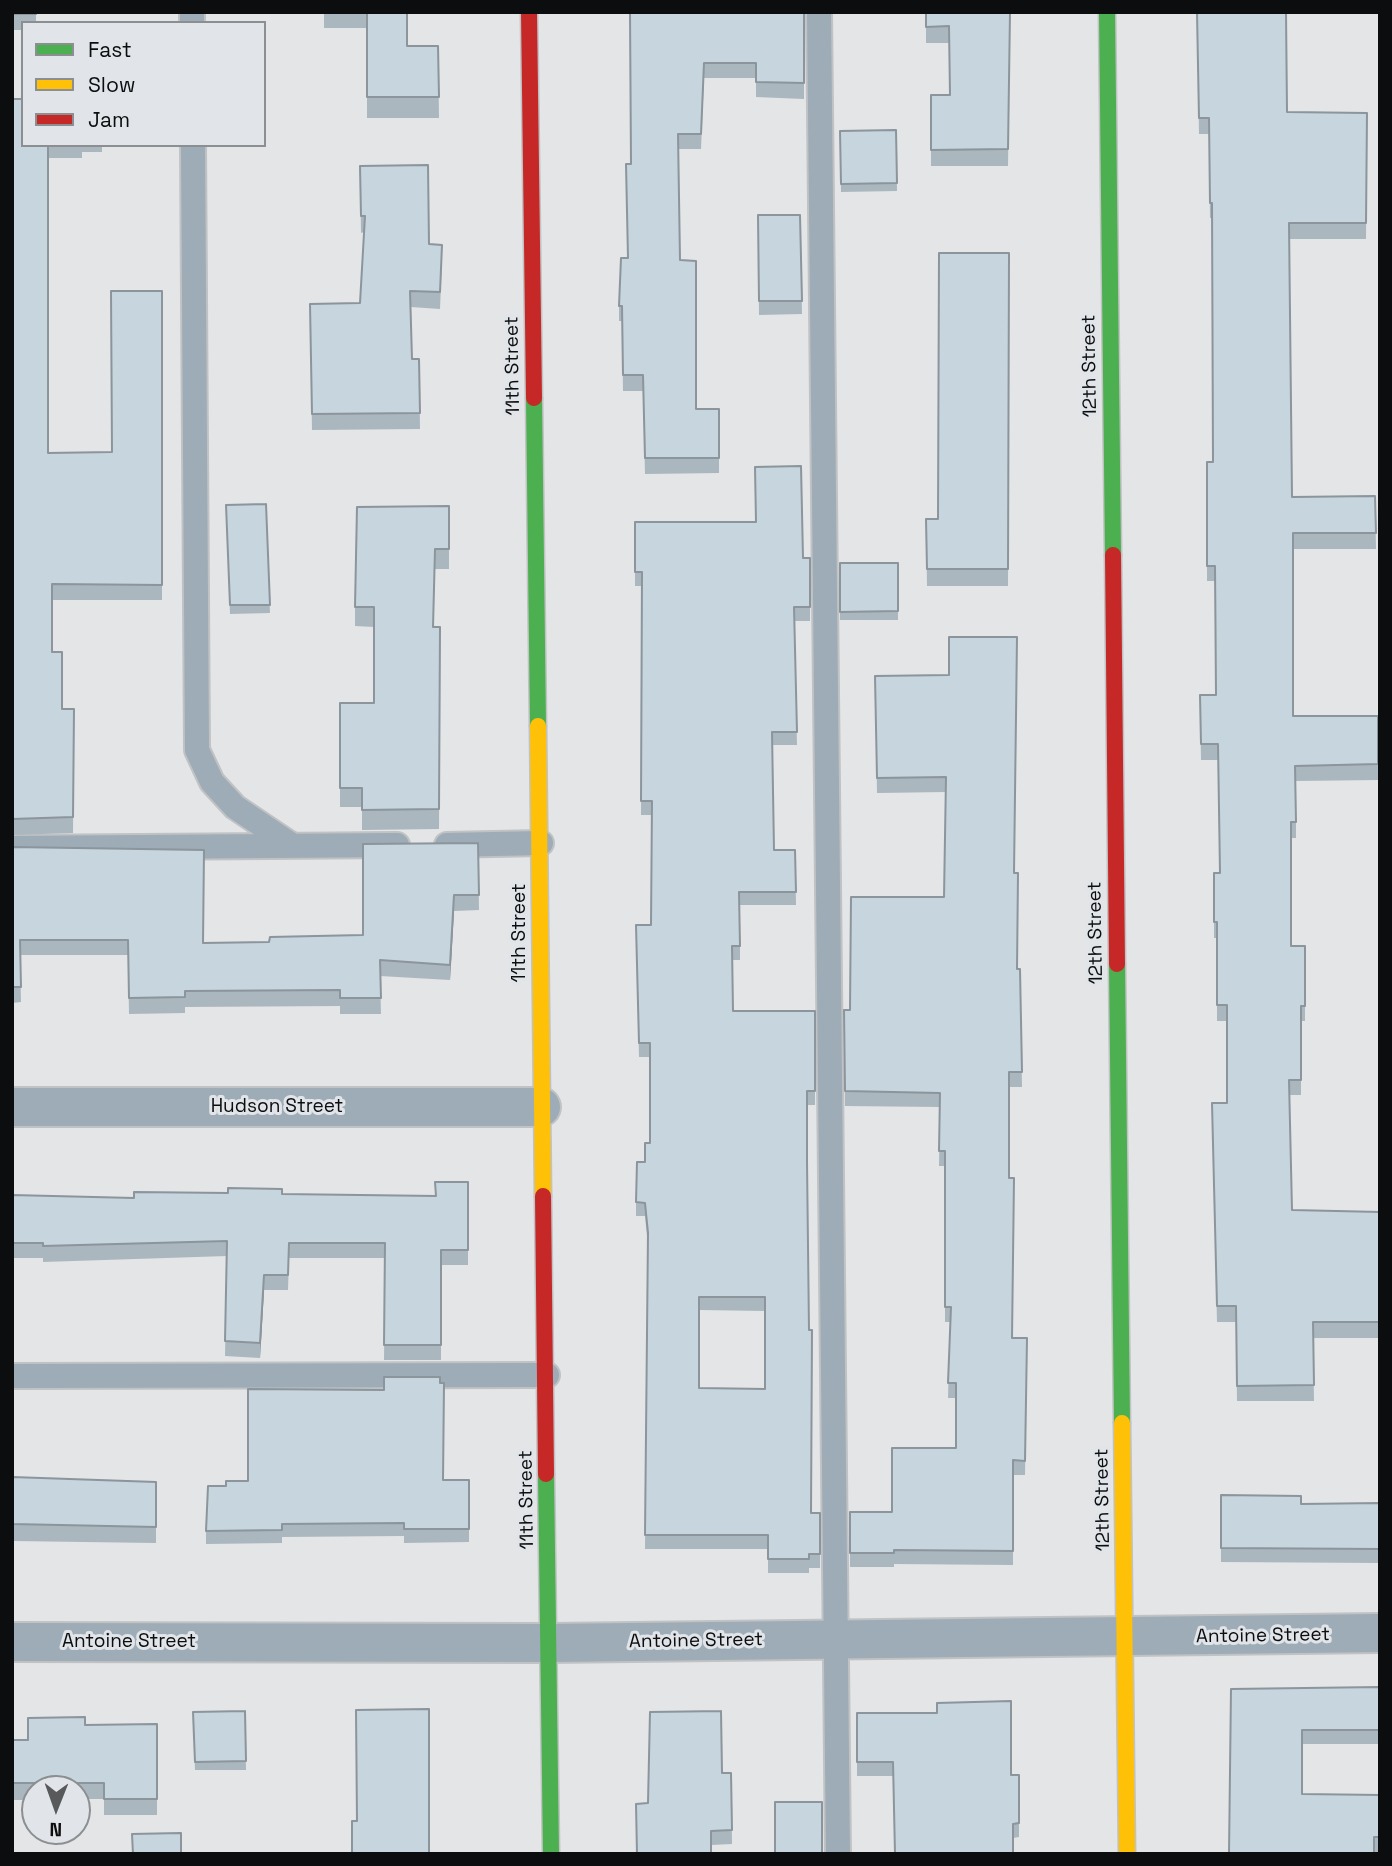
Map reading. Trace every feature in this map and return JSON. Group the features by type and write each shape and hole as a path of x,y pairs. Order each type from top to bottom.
{"street":[{"name":"11th Street","path":"529,12 551,1854"},
{"name":"12th Street","path":"1107,12 1127,1854"},
{"name":"Hudson Street","path":"12,1108 541,1107"},
{"name":"Antoine Street","path":"12,1642 549,1643 1380,1633"}],"lane":[{"path":"819,12 838,1854"},
{"path":"193,147 197,750 212,782 235,807 293,846"},
{"path":"12,848 541,843"},
{"path":"12,1376 547,1375"}],"building":[{"path":"36,12 36,14 12,14"},
{"path":"367,12 407,12 407,46 438,46 439,97 367,97"},
{"path":"630,12 804,12 804,83 756,82 756,63 704,63 701,134 678,134 680,260 696,261 696,409 719,409 719,458 645,458 643,375 623,375 622,306 619,306 621,258 628,258 626,164 631,164"},
{"path":"926,12 1010,12 1008,149 931,150 931,95 950,95 949,26 926,27"},
{"path":"1197,12 1286,12 1287,112 1367,113 1366,223 1289,223 1292,497 1375,496 1376,533 1293,533 1293,716 1378,716 1378,764 1295,766 1296,822 1291,822 1291,946 1305,946 1305,1006 1301,1006 1301,1080 1289,1080 1292,1210 1380,1212 1380,1322 1313,1322 1314,1385 1237,1386 1236,1306 1217,1306 1212,1103 1227,1103 1227,1005 1217,1005 1217,922 1214,922 1214,873 1220,873 1218,744 1201,744 1200,695 1216,695 1215,566 1207,566 1207,462 1213,462 1212,203 1209,118 1199,118"},
{"path":"12,99 21,99 21,147 48,147 48,453 112,452 111,291 162,291 162,585 52,584 52,652 62,652 62,709 74,709 73,817 12,819"},
{"path":"896,130 897,183 841,184 840,131"},
{"path":"428,165 429,244 442,245 440,292 410,291 412,359 419,359 420,413 312,414 310,304 360,303 365,216 361,216 360,166"},
{"path":"758,215 800,215 802,301 759,301"},
{"path":"939,253 1009,253 1008,569 927,569 926,519 938,519"},
{"path":"801,466 803,558 810,558 810,607 794,607 797,732 772,732 774,850 795,850 796,892 739,892 740,946 732,946 733,1011 815,1011 815,1091 807,1091 807,1162 809,1330 812,1330 811,1513 820,1513 820,1554 809,1554 809,1559 768,1559 768,1535 645,1535 648,1233 645,1203 636,1202 637,1162 645,1162 645,1143 650,1143 650,1043 639,1043 636,925 651,925 652,801 641,801 642,572 635,572 635,522 756,522 755,467","holes":["699,1297 765,1297 765,1389 699,1388"]},
{"path":"266,504 270,605 230,605 226,505"},
{"path":"449,506 449,549 435,549 433,627 440,627 439,809 362,810 362,788 340,788 340,703 374,703 374,607 355,607 357,507"},
{"path":"840,563 898,563 898,611 840,612"},
{"path":"949,637 1017,637 1014,873 1018,873 1017,969 1020,969 1022,1072 1009,1072 1009,1178 1014,1178 1012,1338 1027,1338 1025,1461 1013,1460 1013,1551 894,1550 894,1553 850,1553 850,1512 892,1512 892,1448 956,1448 956,1383 948,1383 951,1307 945,1307 945,1151 939,1151 940,1093 845,1091 844,1010 850,1010 851,897 944,897 946,777 877,778 875,676 949,675"},
{"path":"478,843 479,895 454,895 450,965 380,960 381,998 340,998 340,990 185,991 185,997 129,998 128,940 20,940 21,987 12,987 12,847 204,850 203,943 269,942 270,937 363,935 363,844"},
{"path":"435,1182 468,1182 468,1250 441,1250 441,1345 384,1345 385,1243 289,1243 288,1275 264,1275 260,1343 225,1341 227,1241 43,1246 43,1243 12,1243 12,1195 134,1198 134,1192 228,1193 228,1188 282,1189 282,1194 436,1196"},
{"path":"384,1377 440,1377 440,1383 444,1383 443,1480 469,1480 469,1529 404,1529 404,1523 282,1524 282,1530 206,1531 208,1486 226,1486 226,1481 248,1481 248,1389 384,1390"},
{"path":"12,1477 156,1482 156,1527 12,1524"},
{"path":"1221,1495 1301,1496 1301,1504 1380,1503 1380,1549 1221,1548"},
{"path":"1380,1687 1380,1730 1302,1730 1302,1794 1380,1795 1380,1837 1374,1837 1374,1854 1229,1854 1231,1689"},
{"path":"1011,1701 1011,1775 1019,1775 1019,1823 1013,1824 1013,1854 895,1854 893,1762 857,1762 857,1713 937,1713 937,1703"},
{"path":"429,1709 429,1854 352,1854 352,1821 357,1821 356,1710"},
{"path":"245,1711 246,1761 195,1762 193,1712"},
{"path":"721,1711 722,1773 731,1773 732,1830 711,1831 711,1854 637,1854 636,1804 648,1803 650,1712"},
{"path":"85,1717 85,1725 157,1724 157,1799 104,1799 104,1783 91,1783 91,1775 21,1775 21,1783 12,1783 12,1740 28,1740 28,1718"},
{"path":"775,1802 822,1802 822,1854 775,1854"},
{"path":"181,1833 181,1854 133,1854 132,1834"}],"traffic: fast":[{"path":"1107,12 1113,555"},
{"path":"534,398 538,726"},
{"path":"1117,964 1122,1423"},
{"path":"546,1474 551,1854"}],"traffic: slow":[{"path":"538,726 543,1196"},
{"path":"1122,1423 1127,1854"}],"traffic: jam":[{"path":"529,12 534,398"},
{"path":"1113,555 1117,964"},
{"path":"543,1196 546,1474"}]}
